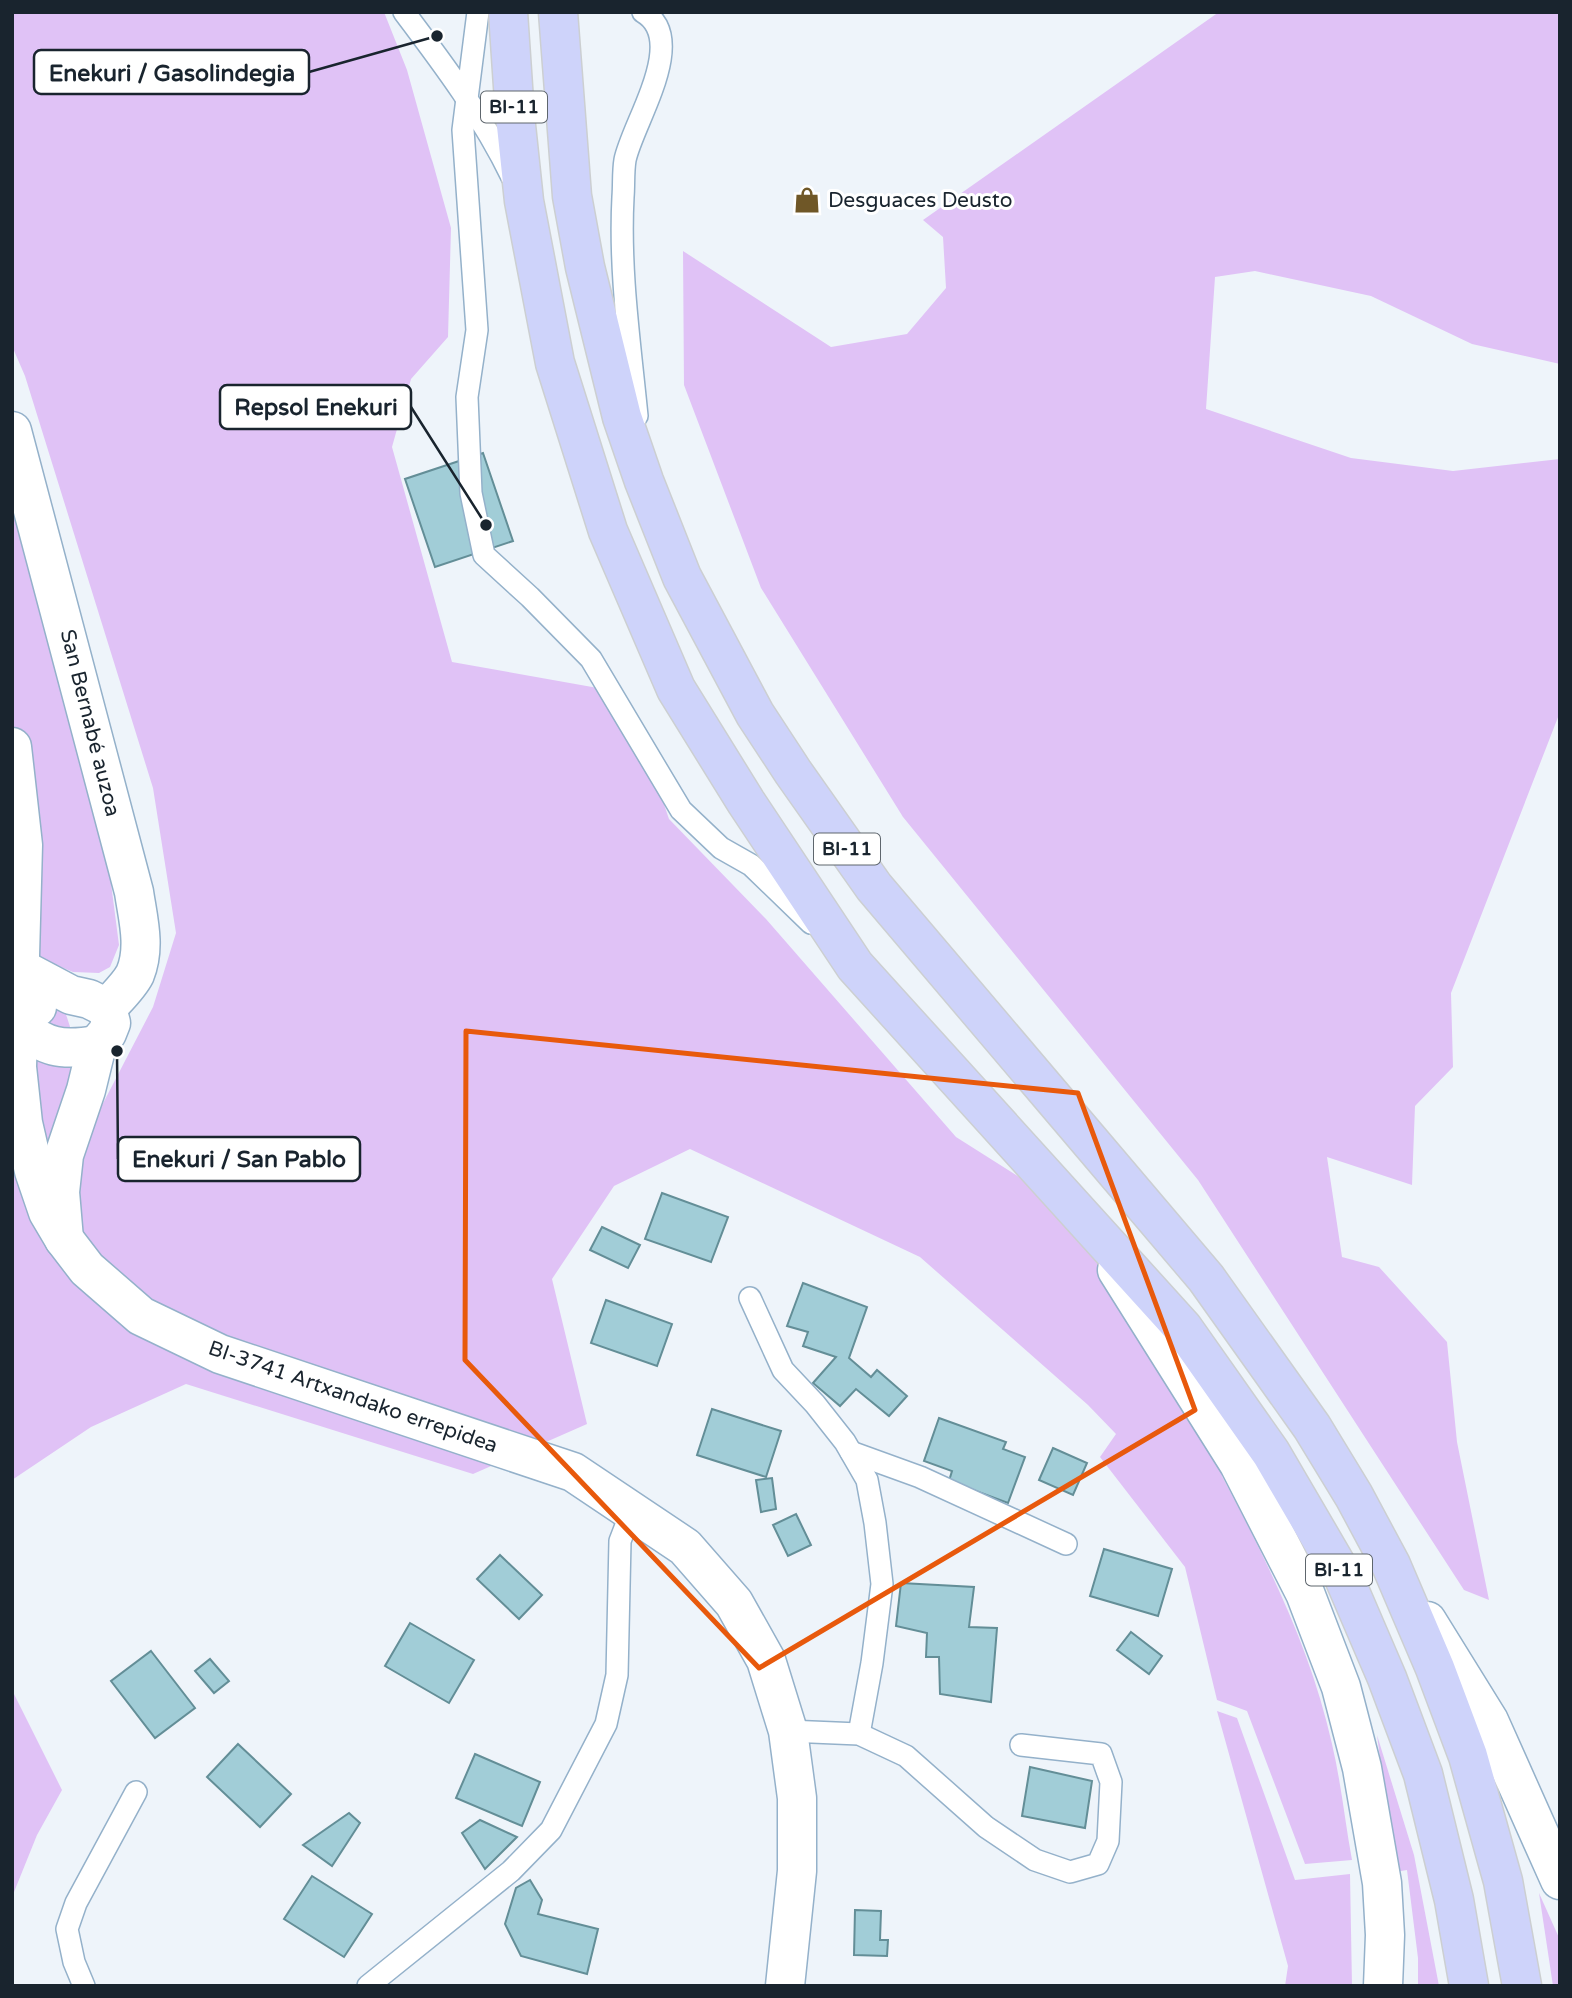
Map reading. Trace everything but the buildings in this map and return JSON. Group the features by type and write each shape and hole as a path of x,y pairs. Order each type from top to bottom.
{"main road":[{"name":"BI-11","path":"508,12 514,116 524,201 555,363 608,531 676,689 746,802 855,966 1184,1328 1271,1453 1344,1578 1387,1678 1423,1774 1454,1899 1469,1986"},
{"name":"BI-11","path":"558,12 572,196 585,267 615,393 644,481 682,578 755,714 874,887 1206,1279 1312,1427 1354,1496 1391,1565 1435,1668 1468,1756 1503,1881 1522,1986"}],"street":[{"name":"San Bernabé auzoa","path":"12,431 136,902 141,934 134,975 107,1008"},
{"name":"BI-3741 Artxandako errepidea","path":"12,747 23,845 17,1067 23,1123 34,1171 48,1212 64,1239 87,1269 141,1316 220,1354 573,1472 685,1546 734,1603 766,1660 788,1731 797,1798 797,1871 785,1986"},
{"path":"20,968 71,995 89,999 107,1008 111,1023 97,1045 86,1090 64,1154 60,1192 64,1239"},
{"path":"71,995 40,1004 17,1024 33,1038 52,1047 74,1049 97,1045"},
{"path":"1084,1218 1239,1464 1305,1593 1341,1688 1362,1768 1382,1883 1385,1935 1383,1986"},
{"path":"1391,1565 1489,1721 1560,1880"}],"lane":[{"path":"404,12 467,97 495,142 524,201"},
{"path":"478,12 464,130 477,330 467,397 471,493 484,555 591,659 681,810 721,848 751,865 855,966"},
{"path":"643,12 659,30 661,60 625,159 621,226 644,481"},
{"path":"750,1298 783,1370 815,1404 851,1452 867,1480 882,1584 859,1734"},
{"path":"851,1452 920,1477 1066,1544"},
{"path":"368,1986 511,1871 551,1830 606,1724 617,1675 620,1541 632,1510"},
{"path":"788,1731 859,1734 906,1756 986,1827 1035,1860 1070,1872 1098,1864 1108,1841 1111,1782 1101,1754 1021,1745"},
{"path":"84,1986 74,1962 67,1929 76,1903 136,1792"}],"highlighted area":[{"path":"466,1031 1078,1093 1195,1410 759,1668 465,1360"}],"shaded area":[{"path":"12,12 384,12 407,70 451,228 448,337 411,379 392,447 452,662 609,690 648,757 669,819 766,919 956,1137 1084,1218 1239,1464 1222,1476 1286,1606 1312,1674 1335,1758 1352,1860 1305,1864 1247,1711 1217,1700 1185,1567 1100,1457 1116,1434 1088,1405 920,1257 690,1149 614,1186 552,1279 587,1424 473,1474 186,1384 91,1427 12,1480 12,491 109,868 119,945 110,967 99,973 73,972 49,962 98,1113 153,1007 176,933 153,788 25,376 12,346"},
{"path":"1219,12 1560,12 1560,364 1472,344 1371,296 1255,271 1215,277 1206,409 1351,458 1453,471 1560,459 1560,712 1451,993 1453,1067 1415,1106 1412,1185 1327,1157 1342,1257 1379,1267 1447,1342 1457,1442 1489,1600 1464,1590 1198,1180 903,817 761,588 684,385 683,251 831,347 907,334 946,288 943,237 923,220"},
{"path":"12,1690 62,1790 37,1835 12,1897"},
{"path":"1217,1711 1237,1718 1295,1880 1350,1874 1352,1986 1285,1986 1288,1966"},
{"path":"1377,1735 1414,1855 1439,1986 1418,1986 1418,1958 1407,1870 1395,1872"},
{"path":"1539,1893 1560,1940 1560,1986 1553,1986"}],"place":[{"name":"Enekuri / Gasolindegia","path":"437,36"},
{"name":"Desguaces Deusto","path":"807,200"},
{"name":"Repsol Enekuri","path":"486,525"},
{"name":"Enekuri / San Pablo","path":"117,1051"}]}
